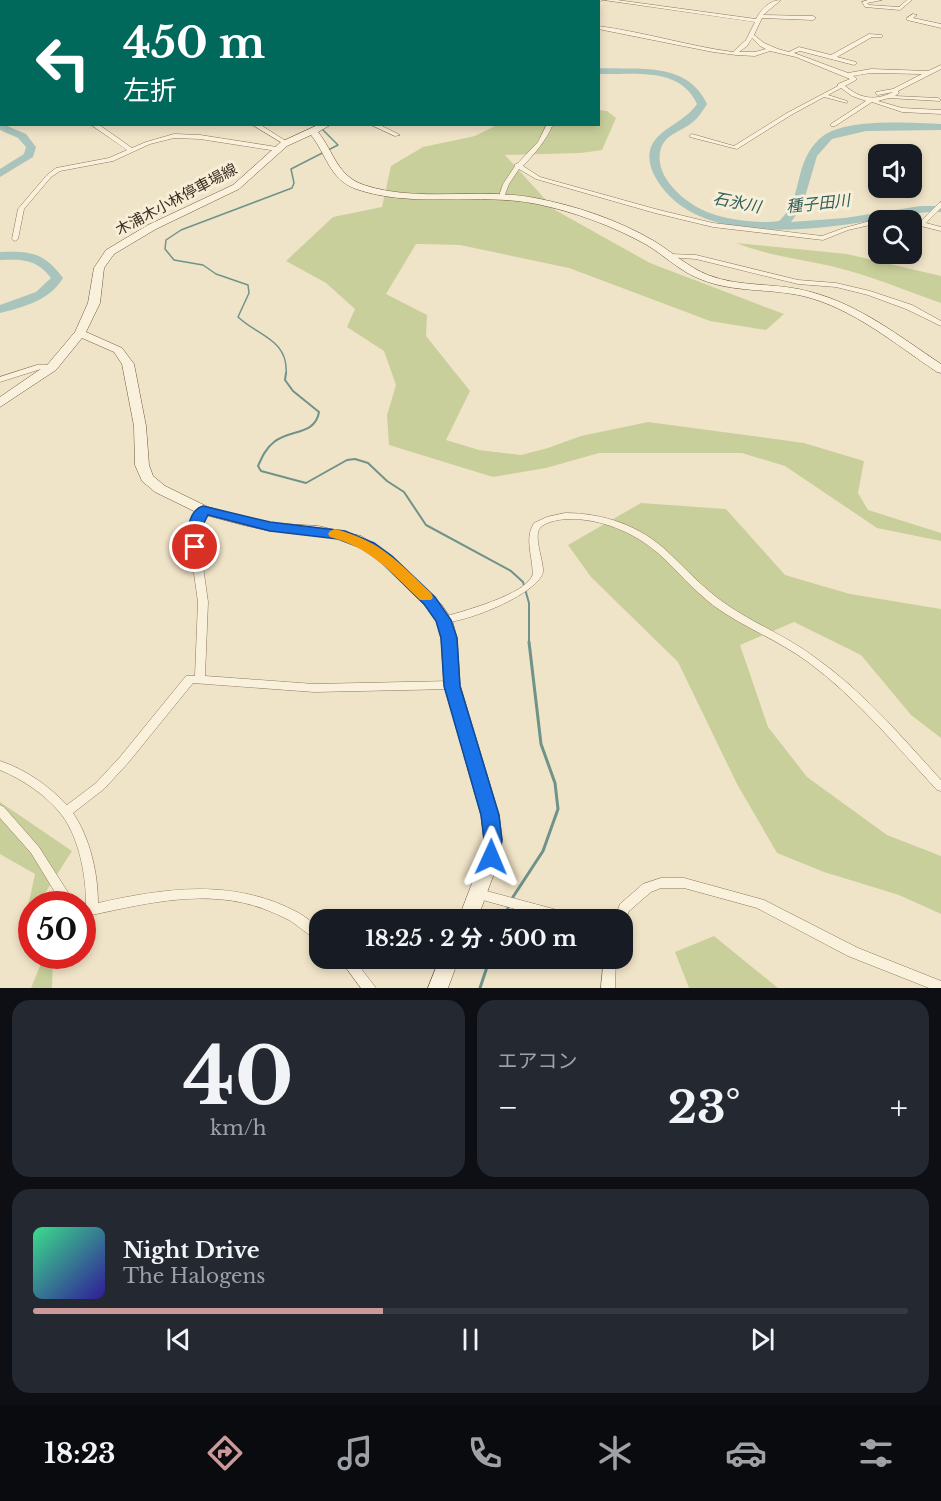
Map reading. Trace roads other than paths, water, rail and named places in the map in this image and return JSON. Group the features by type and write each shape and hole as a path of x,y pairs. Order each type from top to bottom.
{"main road":[{"name":"木浦木小林停車場線","path":"0,403 52,367 80,333 94,303 99,268 110,252 152,226 236,187 281,146 323,126"},
{"path":"312,131 321,140 335,171 359,186 396,194 502,196 593,216 618,226 670,256 686,269 709,279 738,286 805,294 831,301 856,312 941,369"},
{"path":"80,333 118,351 128,364 140,426 142,465 147,478 179,500 203,510 270,527 318,530 356,539 387,560 429,600 444,620 449,638 452,686 490,815 493,840 491,857 473,909"},
{"path":"438,988 446,969"}],"street":[{"path":"606,0 730,17 813,18"},
{"path":"736,52 746,46 753,36 759,19 775,0"},
{"path":"880,0 864,2 867,6 900,9 910,0"},
{"path":"915,15 909,19 941,26"},
{"path":"723,26 730,17"},
{"path":"600,27 662,41 736,52 759,54 768,50"},
{"path":"832,57 871,35 880,36"},
{"path":"692,136 735,148 822,95 854,79 789,54 768,50 759,45 753,36"},
{"path":"789,54 799,49 854,63"},
{"path":"888,97 941,67"},
{"path":"848,75 871,71 931,74"},
{"path":"840,85 855,96 902,110 941,112"},
{"path":"878,93 896,91 939,98"},
{"path":"822,95 842,103 855,96"},
{"path":"833,125 873,101 888,97 939,98"},
{"path":"96,126 132,151"},
{"path":"256,126 281,146"},
{"path":"377,126 397,135"},
{"path":"502,196 505,181 517,165 529,156 548,132 550,126"},
{"path":"15,240 21,209 49,176 58,169 111,159 160,138 174,136 281,146"},
{"path":"517,165 538,178 657,212 714,225 823,238 868,224"},
{"path":"941,204 922,224 941,229"},
{"path":"670,256 696,257 798,282 847,287 891,300 941,324"},
{"path":"0,380 40,367 52,367"},
{"path":"200,678 203,602 193,531 203,510"},
{"path":"444,620 511,596 530,586 538,573 533,533 537,525 558,518 576,516 600,520 631,531 652,544 709,597 783,641 834,677 941,787"},
{"path":"66,812 100,786 188,681 200,678 314,688 452,686"},
{"path":"0,765 44,792 66,812 85,854 93,891"},
{"path":"0,810 35,850 61,891"},
{"path":"624,909 647,888 661,884 684,883 760,904 853,952 941,987"},
{"path":"96,908 185,893 230,894 282,909 309,927"},
{"path":"479,894 535,909"},
{"path":"354,969 369,988"},
{"path":"608,988 609,969"}],"waterway":[{"name":"石氷川","path":"600,71 658,73 673,76 686,82 696,91 702,104 689,120 660,141 655,152 655,161 662,179 682,202 698,212 721,220 774,225 783,223 791,217 812,156 828,137 866,128 941,127"},
{"path":"0,126 22,136 31,147 29,155 0,174"},
{"path":"286,373 283,353 271,340 238,317 249,293 248,285 216,274 203,265 174,260 165,249 166,240 181,230 292,188 294,183 291,169 338,145 319,126"},
{"name":"種子田川","path":"776,226 831,223 913,210 941,209"},
{"path":"0,256 18,255 39,259 57,278 53,285 40,295 0,309"},
{"path":"286,373 285,380 293,391 319,412 317,420 307,429 280,438 271,444 258,466 261,471 306,483 347,460 355,459 368,463 387,481 404,492 426,525 511,571 523,582 529,603 529,642"},
{"path":"511,900 543,851 558,809 555,783 541,744 529,642"},
{"path":"508,909 509,905"},
{"path":"480,988 486,969"}]}
